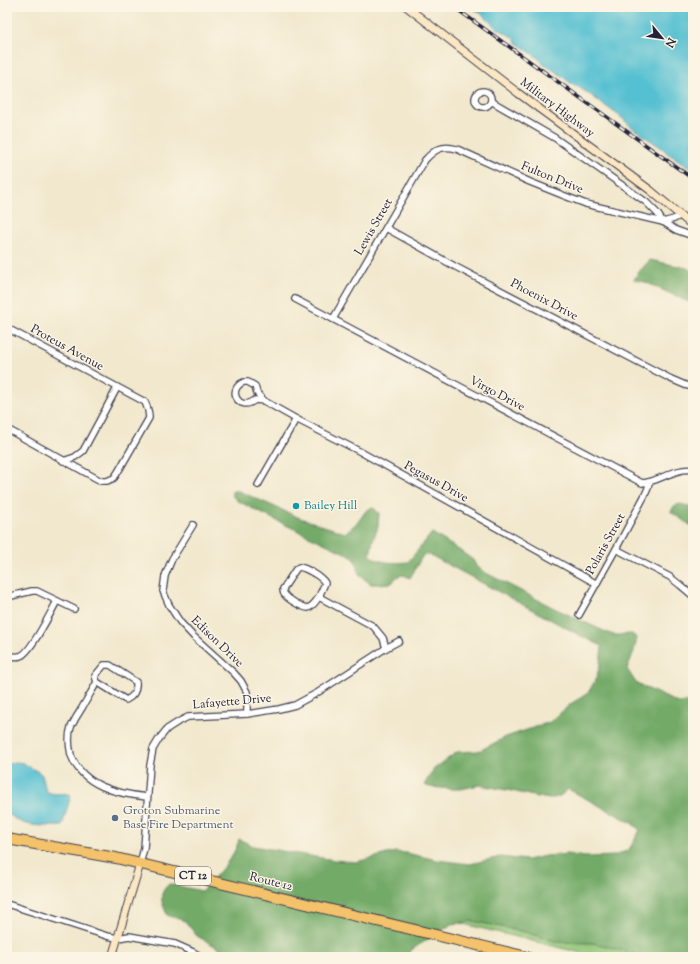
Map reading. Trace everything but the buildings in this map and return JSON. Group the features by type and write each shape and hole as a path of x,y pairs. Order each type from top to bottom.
{"highway":[{"name":"Route 12","path":"7,839 99,854 527,957"}],"street":[{"name":"Military Highway","path":"408,7 518,93 650,190 693,226"},
{"path":"491,101 555,138 646,202 657,213 663,222 674,219 680,215"},
{"name":"Fulton Drive","path":"437,149 449,147 457,149 572,199 586,204 663,222 676,230 693,235"},
{"name":"Lewis Street","path":"334,319 425,160 437,149"},
{"name":"Phoenix Drive","path":"386,228 456,267 671,379 693,387"},
{"name":"Virgo Drive","path":"295,299 635,480 642,483 649,482"},
{"name":"Proteus Avenue","path":"7,328 144,402 148,407 149,418 114,478 107,481 101,480 64,461"},
{"name":"Pegasus Drive","path":"264,401 255,400 248,404 241,403 236,397 237,386 244,382 252,383 257,389 257,393 264,401 359,451 596,584"},
{"path":"7,429 64,461 75,457 83,451 117,388"},
{"path":"258,485 296,419"},
{"path":"649,482 681,470 693,470"},
{"name":"Polaris Street","path":"579,615 616,549 648,488 649,482"},
{"name":"Edison Drive","path":"193,525 172,559 165,576 163,591 169,605 180,622 242,681 247,692 247,714"},
{"path":"616,549 680,584 693,596"},
{"path":"301,567 323,580 325,583 319,597 311,607 305,608 287,597 283,589 296,569 301,567"},
{"path":"7,597 37,591 74,609"},
{"path":"319,597 373,626 383,638 386,648"},
{"path":"7,655 19,656 24,654 31,647 57,601"},
{"name":"Lafayette Drive","path":"140,864 144,848 150,765 153,749 158,739 167,729 188,717 247,714 295,705 399,641"},
{"path":"97,682 126,700 131,697 136,688 136,682 110,665 104,665 95,676 97,682 71,728 69,738 73,760 87,778 95,784 109,790 148,797"},
{"path":"112,957 140,864"},
{"path":"7,904 108,936 118,938 129,936 175,944 202,957"}],"green space":[{"path":"650,260 687,268 693,272 693,304 645,282 634,280 638,273"},
{"path":"232,491 239,491 300,518 345,533 358,522 365,512 372,507 379,513 378,527 373,540 370,555 378,560 398,563 408,562 432,533 473,560 476,566 486,573 552,607 608,633 617,635 632,634 637,638 627,669 636,683 678,703 693,701 693,957 642,957 593,943 558,942 525,932 473,921 452,924 411,950 409,957 235,957 197,936 185,921 167,915 162,902 162,895 165,888 169,884 202,891 229,860 237,846 239,839 253,846 334,860 356,862 395,852 437,860 470,864 500,857 527,860 545,856 567,854 585,857 615,856 630,848 640,830 630,822 568,789 560,796 550,799 479,785 461,789 452,789 424,785 434,769 457,752 479,751 506,737 550,722 572,703 588,693 596,679 600,664 602,646 430,555 423,555 410,578 402,575 396,578 392,583 371,584 359,575 358,566 353,557 236,500 232,495"},
{"path":"680,504 693,507 693,527 671,512 674,506"},
{"path":"473,921 525,932 558,942 593,943 642,957 597,957 460,923"}],"water":[{"path":"471,7 693,7 693,170 635,130 622,118 592,96 543,64 541,60 517,43 514,38 494,26 482,14"},
{"path":"17,762 23,763 40,773 42,775 46,791 49,793 71,795 62,826 39,826 27,824 16,819 7,812 7,764"}],"railway":[{"path":"454,7 693,179"}],"place":[{"name":"Bailey Hill","path":"296,506"},
{"name":"Groton Submarine Base Fire Department","path":"115,818"}]}
